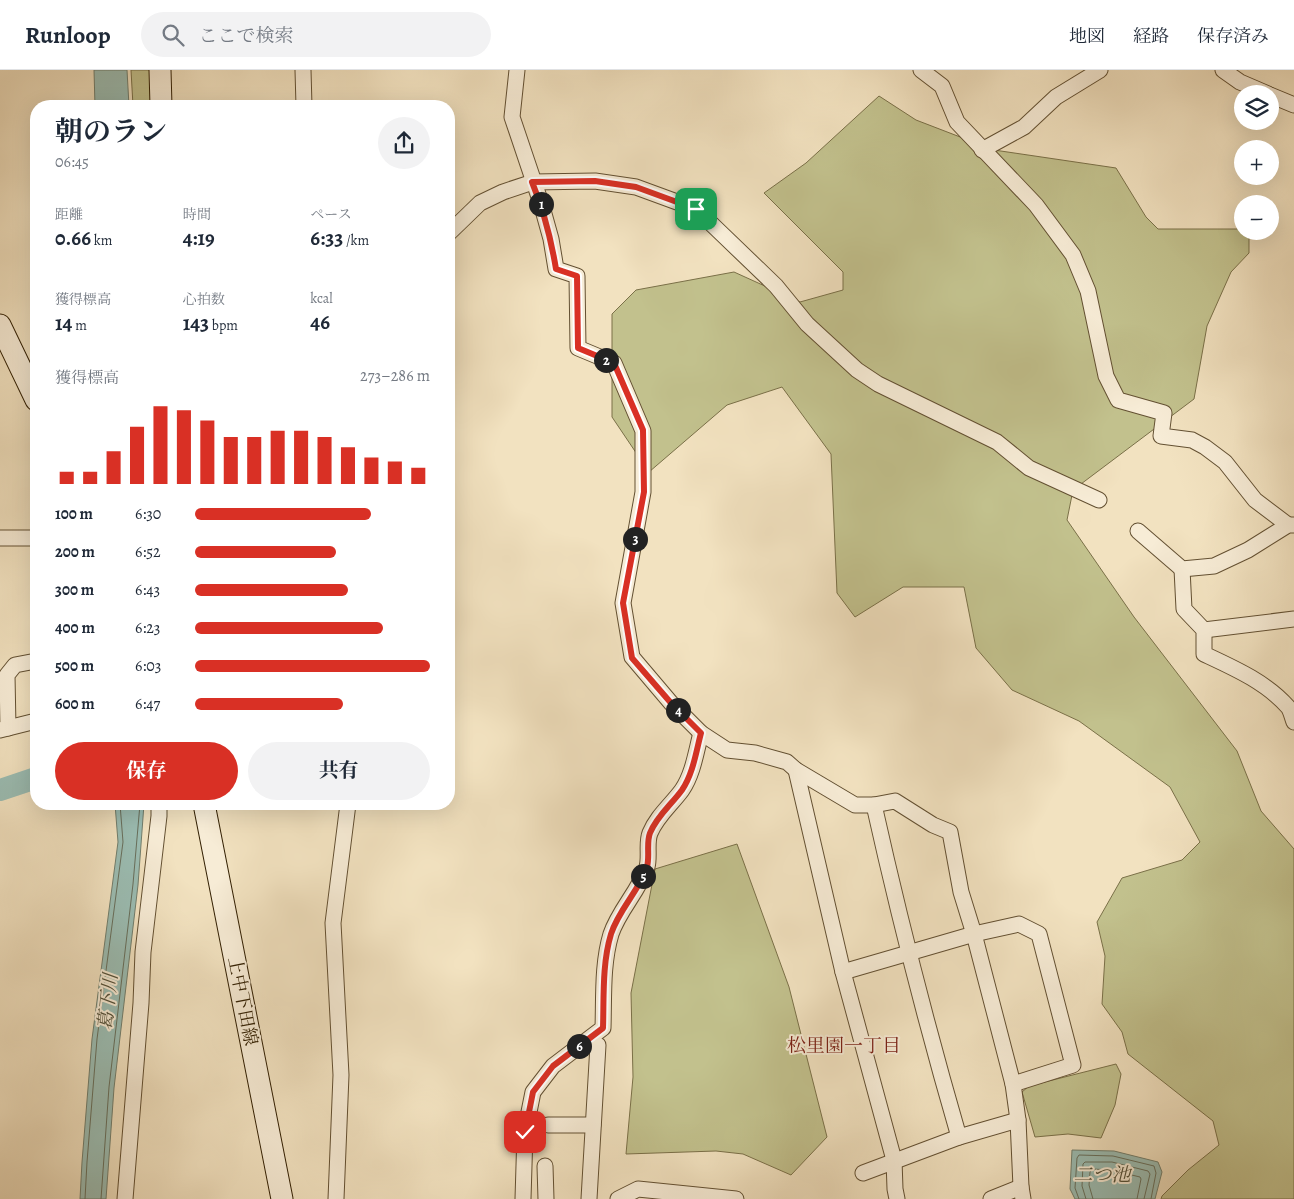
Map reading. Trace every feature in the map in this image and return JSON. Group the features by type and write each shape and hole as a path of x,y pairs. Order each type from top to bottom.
{"main road":[{"path":"160,70 161,100"},
{"path":"0,325 30,388"},
{"name":"上中下田線","path":"205,810 282,1199"}],"street":[{"path":"303,70 304,100"},
{"path":"517,70 512,117 532,182 541,203 551,239 556,269 577,276 578,348 614,363 643,430 644,492 623,603 632,658 671,703 701,733 727,750 755,753 786,762 854,805 874,805 895,801 933,825 950,832 961,892 974,934 1013,1084 1018,1120 1022,1193 991,1199"},
{"path":"921,70 942,86 957,122 1036,205 1073,255 1088,291 1106,376 1118,400 1164,413 1162,436 1192,440 1205,447 1225,462 1255,500 1291,525 1248,550 1214,566 1182,569 1138,531"},
{"path":"982,150 1024,127 1056,97 1100,70"},
{"path":"1223,70 1247,85"},
{"path":"1279,98 1294,105"},
{"path":"455,227 480,203 502,192 532,182 595,181 636,187 696,209 776,286 807,324 857,370 878,384 997,442 1029,468 1099,500"},
{"path":"0,538 30,538"},
{"path":"1182,569 1184,609 1204,630 1204,654 1234,668 1263,685 1290,708 1294,722"},
{"path":"1204,630 1294,619"},
{"path":"30,662 15,665 7,676 4,729 30,722"},
{"path":"523,1199 525,1132 533,1092 553,1066 603,1028 604,971 611,934 638,888 647,866 650,835 660,816 682,790 689,777 701,733"},
{"path":"796,770 843,972 894,1160 897,1199"},
{"path":"874,805 934,1052 959,1137"},
{"path":"125,1199 143,952 159,810"},
{"path":"336,1199 342,1075 333,923 347,810"},
{"path":"843,972 974,934 1019,924 1039,934 1073,1065 1013,1084"},
{"path":"589,1199 598,1045"},
{"path":"863,1173 959,1137 1018,1120"},
{"path":"548,1125 593,1125"},
{"path":"545,1166 546,1199"},
{"path":"618,1199 638,1189 736,1199"}],"shaded area":[{"path":"131,70 156,70 157,100 133,100"},
{"path":"879,96 916,120 994,150 1116,168 1146,217 1158,229 1234,229 1234,240 1249,240 1249,253 1231,272 1207,326 1194,399 1073,490 1067,520 1134,617 1237,751 1261,811 1294,849 1294,1199 1161,1199 1188,1170 1219,1145 1213,1121 1128,1054 1122,1032 1102,1004 1105,956 1097,922 1122,878 1182,860 1200,842 1170,787 1079,721 1012,690 976,648 964,587 903,587 855,617 837,593 831,454 782,387 727,405 649,472 612,417 612,314 636,290 734,272 800,302 843,290 843,272 764,193 806,163"},
{"path":"737,844 789,987 827,1137 791,1175 743,1154 716,1151 626,1154 633,1077 631,993 655,869"},
{"path":"1116,1064 1121,1074 1115,1105 1101,1138 1068,1134 1035,1137 1022,1092 1029,1086"}],"water":[{"path":"94,70 127,70 129,100 95,100"},
{"name":"葛下川","path":"115,810 144,810 138,885 114,1088 106,1199 80,1199 92,1039 118,842"},
{"name":"二つ池","path":"1072,1150 1114,1151 1158,1162 1162,1172 1155,1199 1075,1199 1070,1189"}],"waterway":[{"path":"0,790 30,780"}],"district":[{"name":"松里園一丁目","path":"844,1046"}],"route":[{"path":"525,1132 533,1092 553,1066 603,1028 604,971 611,934 638,888 647,866 650,835 660,816 682,790 689,777 701,733 671,703 632,658 623,603 644,492 643,430 614,363 578,348 577,276 556,269 551,239 541,203 532,182 595,181 636,187 696,209"}]}
